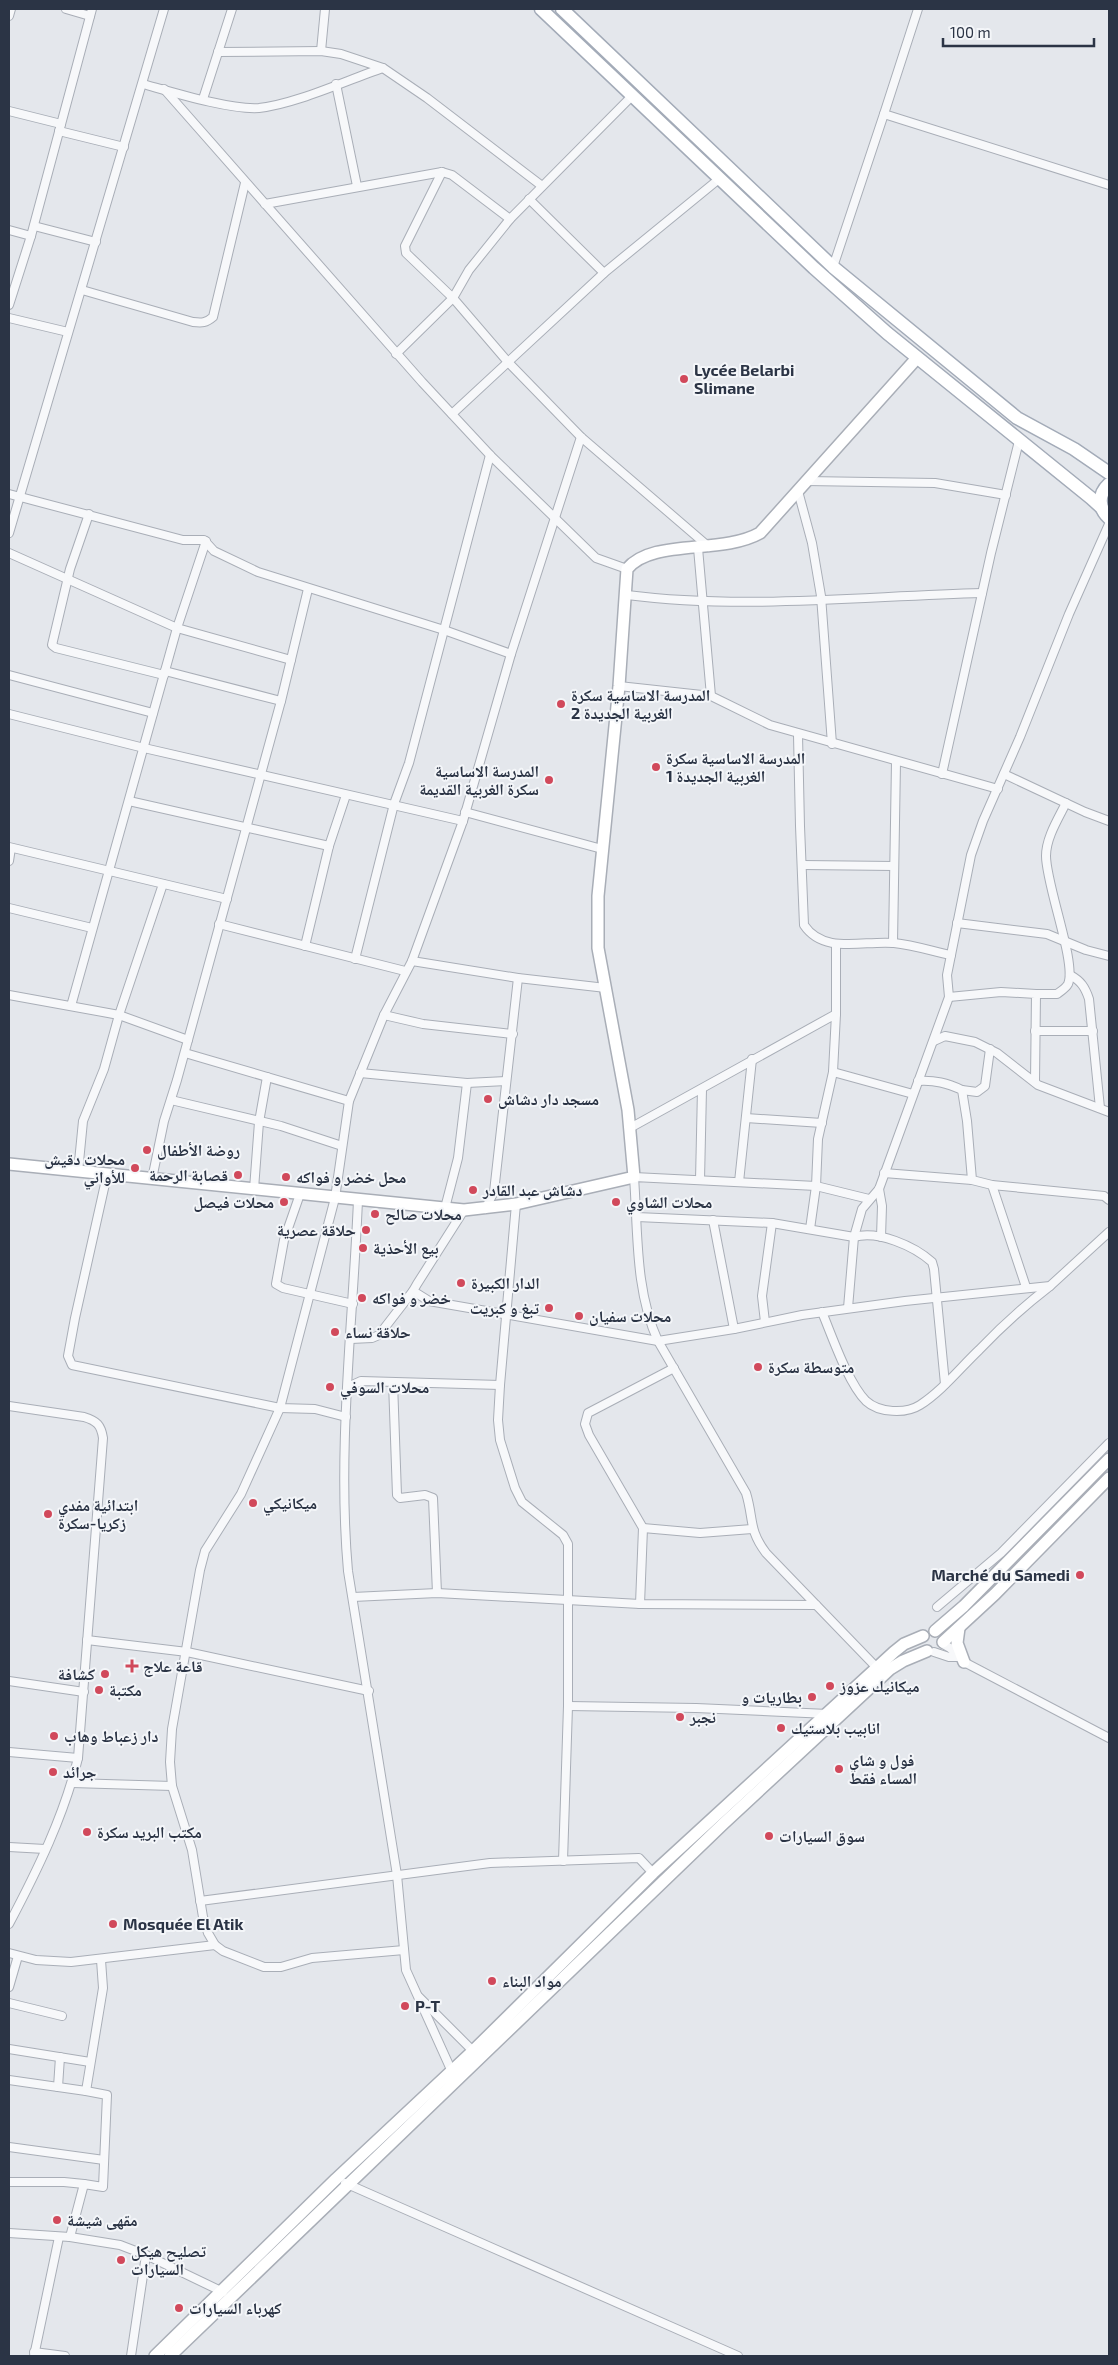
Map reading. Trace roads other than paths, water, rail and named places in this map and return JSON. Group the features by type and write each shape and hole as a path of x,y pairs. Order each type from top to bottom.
{"main road":[{"path":"541,9 814,268 917,358 1091,498 1105,513"},
{"path":"562,9 833,267 1017,418 1074,449 1109,473"},
{"path":"1105,513 1101,496 1109,484"}],"street":[{"path":"9,15 11,9"},
{"path":"9,305 34,226 91,12 66,9"},
{"path":"9,533 164,9"},
{"path":"202,99 232,9"},
{"path":"322,51 326,9"},
{"path":"833,267 918,9"},
{"path":"218,52 322,51 349,56 383,68 427,98 542,186"},
{"path":"143,84 202,99 257,108 280,104 383,68"},
{"path":"336,84 357,186"},
{"path":"164,90 396,354 490,455 596,558 627,569"},
{"path":"396,354 452,298 469,270 510,219 632,96"},
{"path":"9,111 124,147"},
{"path":"884,114 1109,185"},
{"path":"442,172 405,249 408,256 452,298 507,362 580,437 704,548 703,602 711,696"},
{"path":"265,204 442,172 452,175 510,219"},
{"path":"452,414 604,273 719,179"},
{"path":"82,290 193,322 202,324 208,321 213,317 246,182"},
{"path":"529,199 604,273"},
{"path":"34,226 96,242"},
{"path":"9,230 31,236"},
{"path":"9,318 68,332"},
{"path":"881,1671 766,1553 756,1539 752,1529 750,1507 746,1494 658,1341 649,1319 643,1298 630,1128 598,948 598,896 619,686 627,595 627,569 633,562 646,555 666,550 704,548 746,541 760,534 917,358"},
{"path":"404,1950 312,1958 280,1967 264,1967 223,1951 215,1945 208,1933 200,1901 192,1850 172,1786 172,1728 205,1551 240,1494 280,1408 336,1198 349,1101 384,1015 405,971 412,961 463,821 511,654 580,437"},
{"path":"942,774 982,593 1019,441"},
{"path":"355,958 394,804 409,763 490,455"},
{"path":"806,481 935,483 1006,495"},
{"path":"798,490 812,543 821,601 832,744"},
{"path":"9,494 183,540 206,541 214,551 249,569 444,630 511,654"},
{"path":"90,514 68,578 52,638 52,646 280,701"},
{"path":"848,1308 854,1236 862,1209 879,1189 949,996 947,975 957,923 972,855 983,821 998,789 1069,614 1109,524"},
{"path":"71,1006 177,628 206,541"},
{"path":"9,553 177,628 291,660"},
{"path":"152,1179 164,1121 227,899 291,660 308,589"},
{"path":"627,595 703,602 821,601 880,596 982,593"},
{"path":"9,675 153,713"},
{"path":"619,686 711,696 770,725 798,735 998,789"},
{"path":"9,714 144,748 463,821"},
{"path":"798,735 804,924 808,931 836,945 893,943 951,955"},
{"path":"893,943 896,762"},
{"path":"1004,774 1109,821"},
{"path":"305,946 329,846 346,795"},
{"path":"129,801 329,846"},
{"path":"949,996 1001,992 1057,994 1068,984 1070,975 1046,872 1046,854 1049,841 1066,803"},
{"path":"465,812 602,849"},
{"path":"9,861 10,848 227,899"},
{"path":"803,865 894,866"},
{"path":"78,1172 83,1121 104,1069 119,1015 163,884"},
{"path":"9,908 92,928"},
{"path":"957,923 1021,930 1063,940 1086,950 1109,956"},
{"path":"219,924 405,971"},
{"path":"810,1229 816,1186 818,1139 833,1072 836,1014 836,945"},
{"path":"412,961 518,978 606,988"},
{"path":"1070,975 1080,980 1086,989 1091,1012 1100,1108"},
{"path":"485,1208 494,1192 518,978"},
{"path":"1035,1082 1036,994"},
{"path":"9,995 119,1015 188,1040"},
{"path":"630,1128 836,1014"},
{"path":"384,1015 423,1024 512,1034"},
{"path":"1035,1031 1093,1031"},
{"path":"934,1041 946,1036 975,1042 990,1049 1035,1082 1109,1112"},
{"path":"918,1081 932,1080 951,1084 962,1090 977,1092 985,1086 990,1049"},
{"path":"184,1053 349,1101"},
{"path":"739,1182 752,1059"},
{"path":"833,1072 913,1094"},
{"path":"360,1073 467,1083 506,1081"},
{"path":"254,1189 259,1122 267,1076"},
{"path":"445,1208 458,1158 467,1083"},
{"path":"700,1180 702,1089"},
{"path":"962,1090 972,1180"},
{"path":"171,1100 281,1126 342,1146"},
{"path":"746,1118 822,1123"},
{"path":"9,1164 464,1210 516,1204 634,1177 816,1186 869,1199"},
{"path":"884,1174 972,1180 992,1184 1104,1196 1109,1200"},
{"path":"107,1175 73,1327 68,1356 72,1365 280,1408 315,1409 346,1417"},
{"path":"992,1184 1026,1287"},
{"path":"879,1189 882,1206 881,1237"},
{"path":"300,1194 284,1240 276,1282 277,1286 353,1304"},
{"path":"358,1200 346,1417 344,1527 353,1597 397,1875 406,1970 414,1992 454,2076"},
{"path":"516,1204 500,1385 498,1430 515,1488 527,1508 564,1535 568,1544 568,1706 563,1861"},
{"path":"351,1339 372,1338 379,1335 413,1291 464,1210"},
{"path":"637,1217 772,1223 854,1236 864,1234 881,1237 912,1250 932,1262 945,1384"},
{"path":"713,1220 734,1329"},
{"path":"766,1322 762,1296 772,1223"},
{"path":"822,1312 856,1386 866,1401 878,1408 889,1410 914,1408 945,1384 1010,1318 1050,1286 1109,1232"},
{"path":"413,1291 429,1301 658,1341 848,1308 1026,1287 1050,1286"},
{"path":"640,1604 643,1528 589,1435 586,1418 588,1413 674,1368"},
{"path":"348,1387 360,1381 500,1385"},
{"path":"393,1382 397,1495 400,1498 425,1495 433,1498 437,1593"},
{"path":"9,1406 95,1420 101,1427 103,1438 78,1758 72,1783 34,1877 9,1924"},
{"path":"935,1631 1109,1443"},
{"path":"937,1607 1024,1545 1109,1459"},
{"path":"155,2356 226,2295 348,2184 653,1874 828,1714 881,1671 903,1661 939,1650 943,1643 1109,1478"},
{"path":"643,1528 700,1532 752,1529"},
{"path":"1024,1545 1033,1555"},
{"path":"353,1597 437,1593 640,1604 816,1605"},
{"path":"959,1628 957,1643 961,1659"},
{"path":"476,2054 723,1824 881,1671 904,1644 923,1636 928,1631 935,1631 941,1635 943,1643 961,1659 1109,1738"},
{"path":"923,1636 922,1646 930,1652 961,1659"},
{"path":"87,1640 187,1652 369,1690"},
{"path":"9,1681 84,1692"},
{"path":"568,1706 696,1708 828,1714"},
{"path":"9,1752 78,1758"},
{"path":"72,1783 172,1786"},
{"path":"9,1847 45,1849"},
{"path":"200,1901 490,1863 639,1858 653,1874"},
{"path":"9,1953 53,1962 101,1960 215,1945"},
{"path":"9,1986 18,1956"},
{"path":"86,2091 102,1988 101,1960"},
{"path":"414,1992 476,2054"},
{"path":"9,2003 62,2016"},
{"path":"9,2048 90,2062"},
{"path":"58,2087 60,2057"},
{"path":"170,2356 336,2179 454,2076"},
{"path":"9,2080 107,2095 103,2187 64,2182 9,2182"},
{"path":"9,2146 104,2160"},
{"path":"336,2179 738,2356"},
{"path":"70,2238 84,2184"},
{"path":"9,2232 120,2245 146,2254 226,2295"},
{"path":"60,2237 34,2354 65,2356"},
{"path":"131,2356 146,2254"}],"place":[{"name":"Lycée Belarbi Slimane","path":"684,379"},
{"name":"المدرسة الاساسية سكرة الغربية الجديدة 2","path":"561,704"},
{"name":"المدرسة الاساسية سكرة الغربية الجديدة 1","path":"656,767"},
{"name":"المدرسة الاساسية سكرة الغربية القديمة","path":"549,780"},
{"name":"مسجد دار دشاش","path":"488,1099"},
{"name":"روضة الأطفال","path":"147,1150"},
{"name":"محلات دقيش للأواني","path":"135,1168"},
{"name":"قصابة الرحمة","path":"238,1175"},
{"name":"محل خضر و فواكه","path":"286,1177"},
{"name":"دشاش عبد القادر","path":"473,1190"},
{"name":"محلات فيصل","path":"284,1202"},
{"name":"محلات الشاوي","path":"616,1202"},
{"name":"محلات صالح","path":"375,1214"},
{"name":"حلاقة عصرية","path":"366,1230"},
{"name":"بيع الأحذية","path":"363,1248"},
{"name":"الدار الكبيرة","path":"461,1283"},
{"name":"خضر و فواكه","path":"362,1298"},
{"name":"تبغ و كبريت","path":"549,1308"},
{"name":"محلات سفيان","path":"579,1316"},
{"name":"حلاقة نساء","path":"335,1332"},
{"name":"متوسطة سكرة","path":"758,1367"},
{"name":"محلات السوفي","path":"330,1387"},
{"name":"ميكانيكي","path":"253,1503"},
{"name":"ابتدائية مفدي زكريا-سكرة","path":"48,1514"},
{"name":"Marché du Samedi","path":"1080,1575"},
{"name":"قاعة علاج","path":"132,1666"},
{"name":"كشافة","path":"105,1674"},
{"name":"ميكانيك عزوز","path":"830,1686"},
{"name":"مكتبة","path":"99,1690"},
{"name":"بطاريات و","path":"812,1697"},
{"name":"نجبر","path":"680,1717"},
{"name":"انابيب بلاستيك","path":"781,1728"},
{"name":"دار زعباط وهاب","path":"54,1736"},
{"name":"فول و شاي المساء فقط","path":"839,1769"},
{"name":"جرائد","path":"53,1772"},
{"name":"مكتب البريد سكرة","path":"87,1832"},
{"name":"سوق السيارات","path":"769,1836"},
{"name":"Mosquée El Atik","path":"113,1924"},
{"name":"مواد البناء","path":"492,1981"},
{"name":"P-T","path":"405,2006"},
{"name":"مقهى شيشة","path":"57,2220"},
{"name":"تصليح هيكل السيارات","path":"121,2260"},
{"name":"كهرباء السيارات","path":"179,2308"}]}
